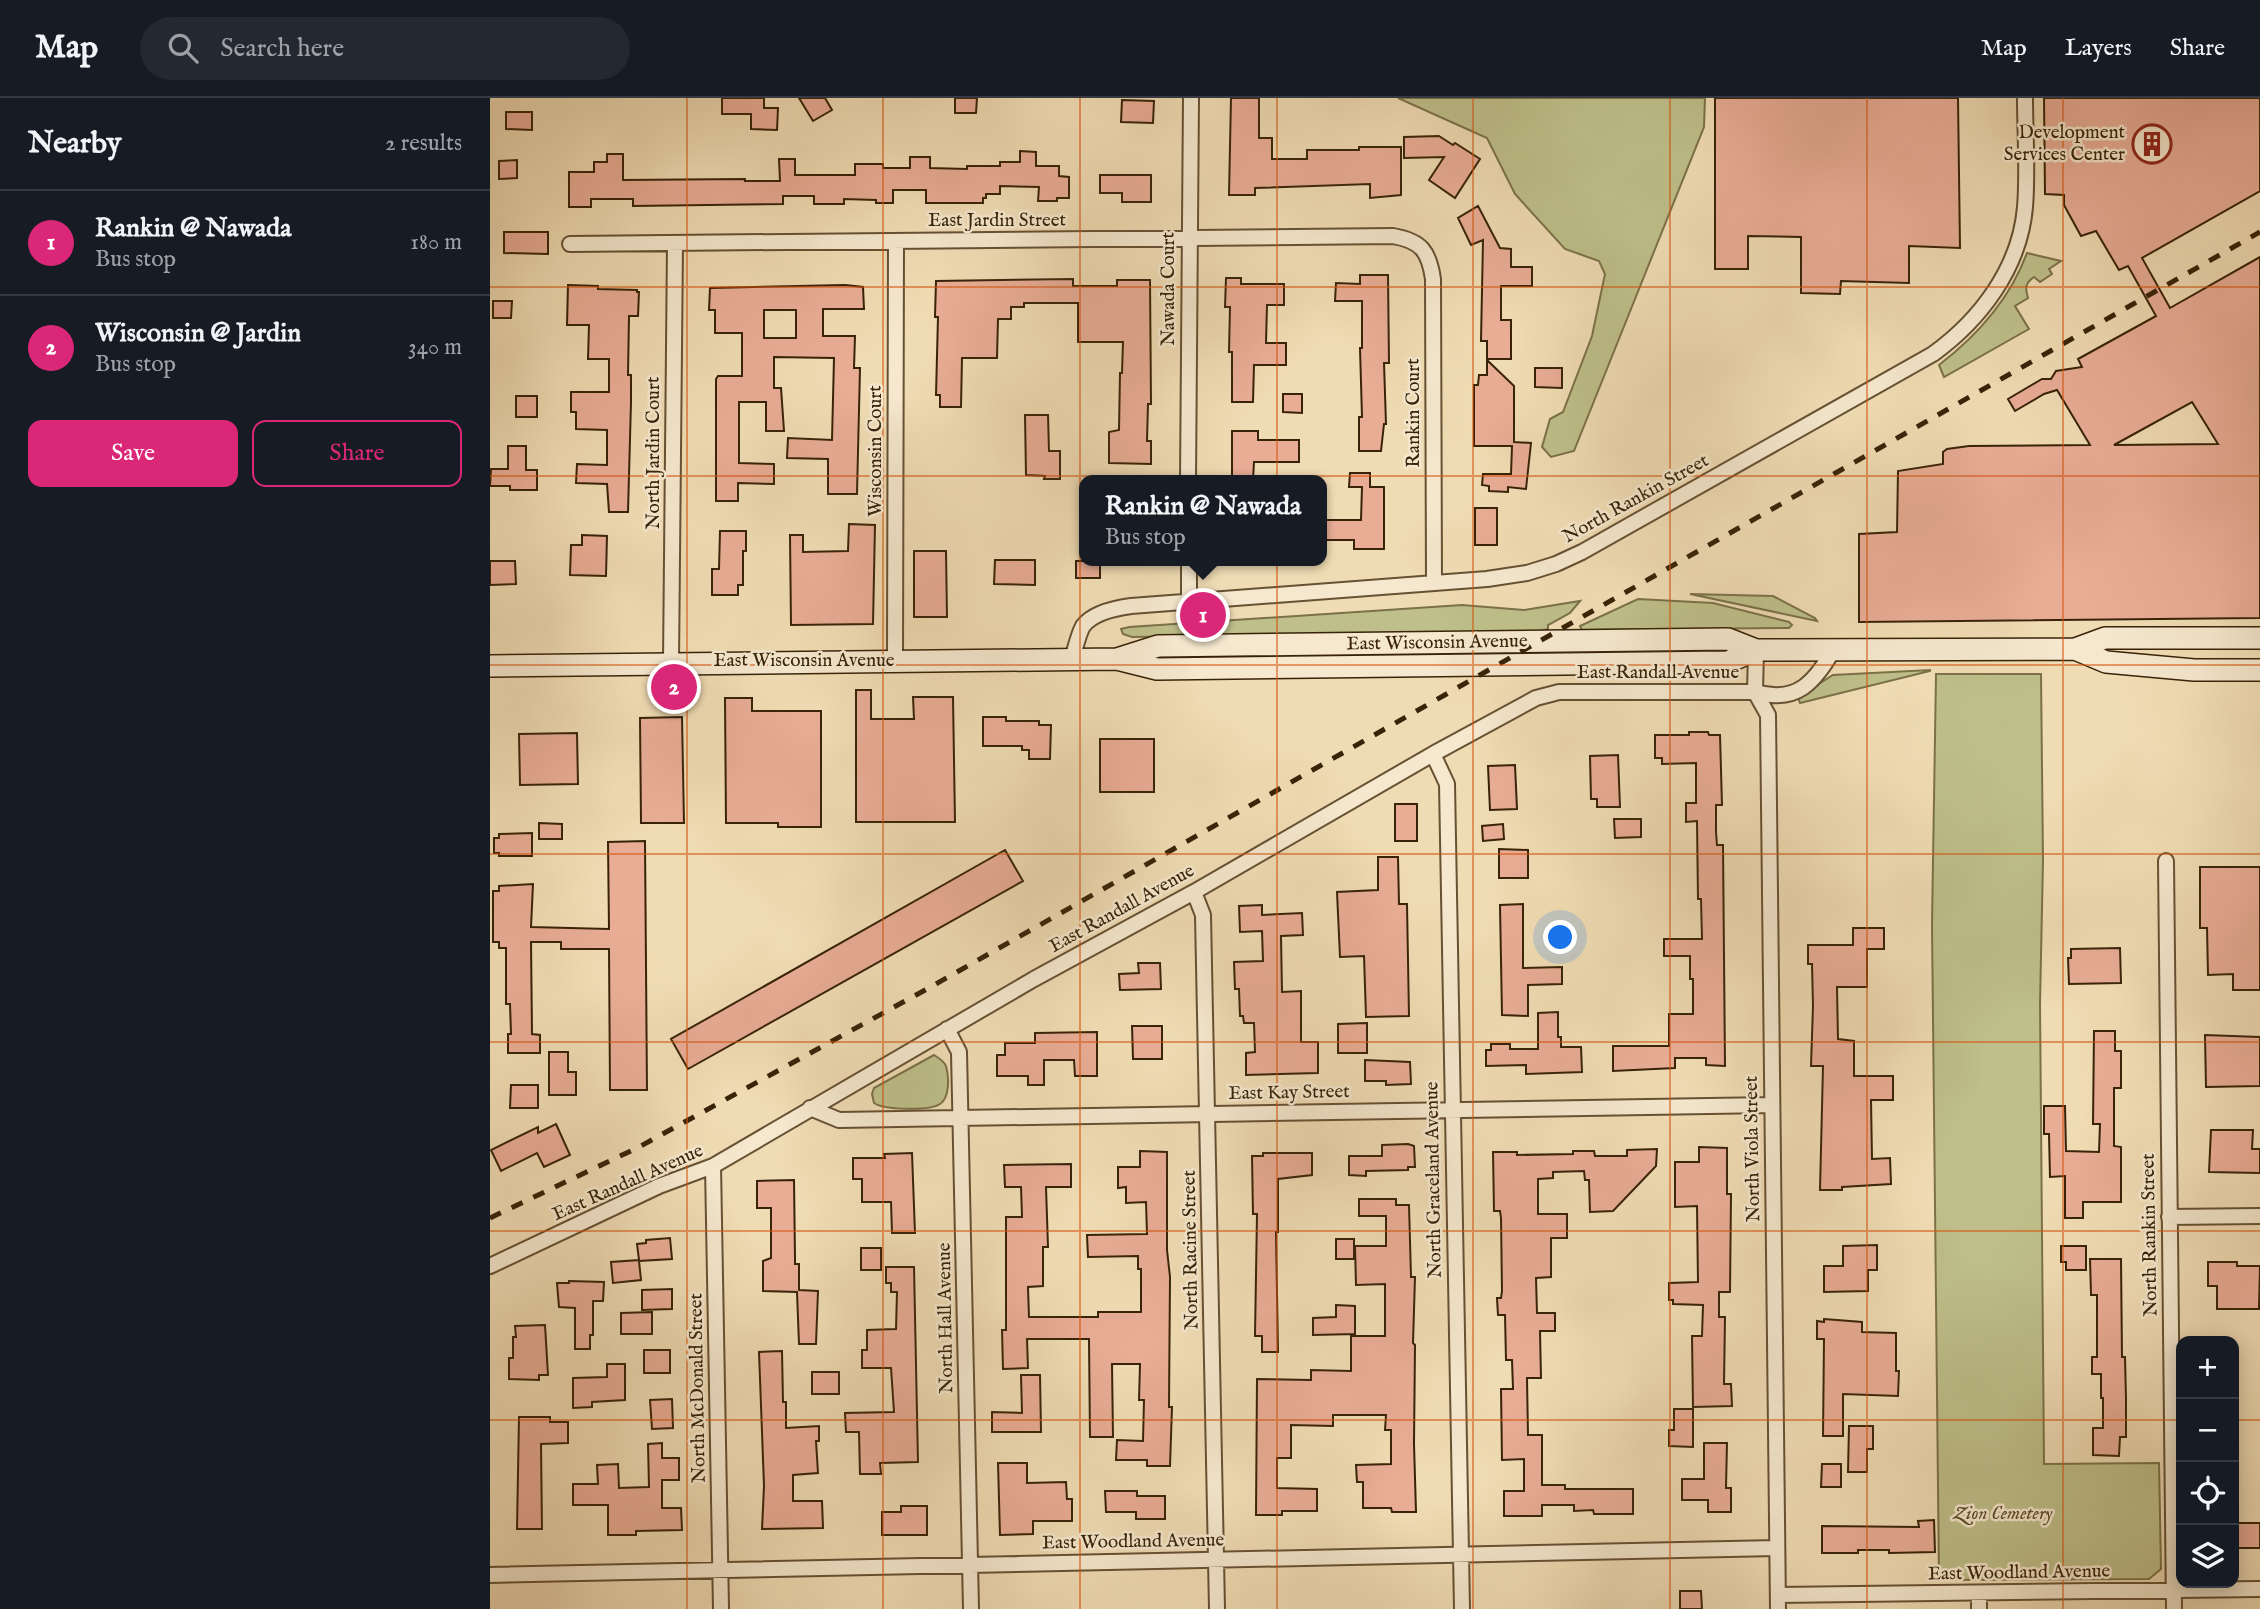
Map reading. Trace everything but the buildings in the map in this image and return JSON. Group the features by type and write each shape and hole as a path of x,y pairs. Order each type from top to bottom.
{"main road":[{"name":"East Wisconsin Avenue","path":"490,666 1117,659 1158,646 1728,639 1756,650 2075,649 2105,639 2260,639"},
{"name":"East Wisconsin Avenue","path":"2075,649 2106,662 2194,670 2257,665"}],"street":[{"name":"Nawada Court","path":"1188,475 1191,98"},
{"name":"North Rankin Street","path":"1072,659 1084,625 1101,614 1131,606 1527,573 1573,556 1917,364 1956,337 1992,296 2007,269 2018,240 2025,209 2025,98"},
{"name":"East Jardin Street","path":"570,244 1394,236 1407,238 1421,247"},
{"name":"Wisconsin Court","path":"895,661 896,241"},
{"name":"North Jardin Court","path":"671,663 675,244"},
{"name":"Rankin Court","path":"1421,247 1431,262 1433,279 1434,582"},
{"path":"1189,566 1189,601"},
{"path":"1768,715 1793,693 1811,683 1834,649"},
{"name":"East Randall Avenue","path":"490,1266 659,1186 713,1166 1034,978 1194,892 1535,698 1559,692 1755,692 1756,650"},
{"path":"1755,692 1771,696 1793,693"},
{"name":"North Viola Street","path":"1755,692 1768,715 1778,1602"},
{"name":"North Graceland Avenue","path":"1433,754 1447,784 1462,1609"},
{"name":"North Rankin Street","path":"2165,861 2174,1609"},
{"name":"North Racine Street","path":"1194,892 1203,915 1217,1609"},
{"name":"North Hall Avenue","path":"947,1029 959,1052 971,1609"},
{"name":"East Kay Street","path":"810,1108 839,1120 1771,1105"},
{"name":"North McDonald Street","path":"713,1166 721,1609"},
{"path":"2169,1217 2260,1216"},
{"name":"East Woodland Avenue","path":"490,1575 1777,1548"},
{"name":"East Woodland Avenue","path":"1778,1602 1979,1593 2260,1589"},
{"path":"1979,1593 1979,1609"}],"green space":[{"path":"1398,98 1705,98 1704,127 1574,451 1551,457 1542,447 1550,419 1563,412 1592,336 1605,274 1599,261 1565,249 1515,194 1487,138"},
{"path":"2027,253 2061,261 2049,269 2052,274 2040,282 2034,277 2031,279 2026,286 2028,298 2015,306 2029,329 1944,377 1939,365 1980,329 2002,301"},
{"path":"1690,594 1773,596 1817,621"},
{"path":"1638,599 1713,603 1792,625 1789,628 1582,630 1580,626"},
{"path":"1580,601 1570,613 1548,625 1548,629 1540,631 1132,637 1123,634 1121,629 1462,605 1524,610"},
{"path":"1930,670 1800,703 1798,697 1833,675"},
{"name":"Zion Cemetery","path":"1936,674 2041,674 2043,860 2040,1004 2044,1464 2159,1463 2161,1569 2149,1579 1939,1580 1932,925"},
{"path":"934,1055 945,1064 948,1075 946,1097 940,1104 907,1109 874,1103 874,1088"}],"railway":[{"path":"490,1218 639,1147 927,989 2260,232"}],"place":[{"name":"Development Services Center","path":"2152,144"},
{"name":"Rankin @ Nawada","path":"1203,615"},
{"name":"Wisconsin @ Jardin","path":"674,687"}]}
